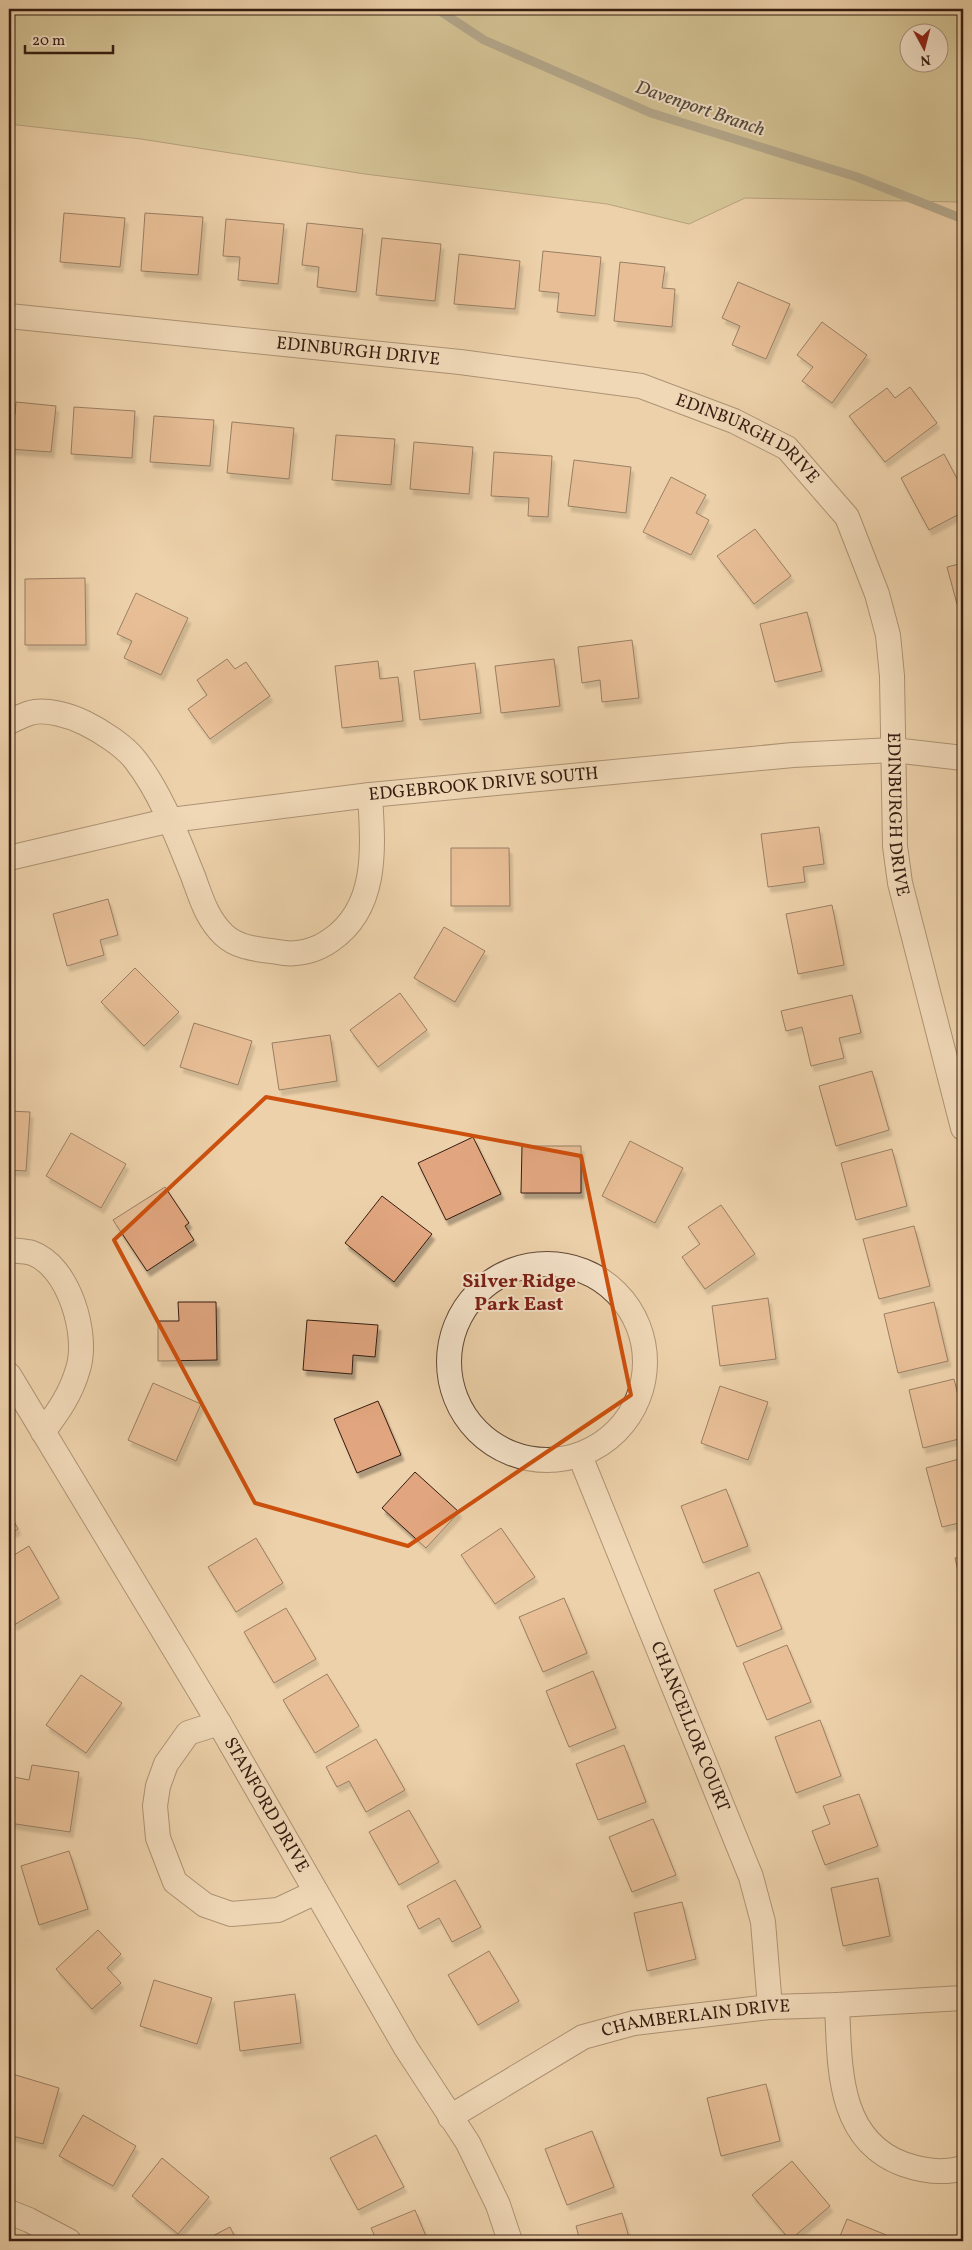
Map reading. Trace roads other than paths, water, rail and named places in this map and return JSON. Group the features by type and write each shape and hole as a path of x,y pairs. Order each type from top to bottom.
{"street":[{"name":"EDINBURGH DRIVE","path":"9,316 460,362 641,386 734,421 787,448 847,517 877,594 888,635 892,676 895,846 900,883 963,1128"},
{"path":"9,722 32,712 68,715 101,730 135,760 171,820 210,920 226,937 241,946 286,954 304,953 326,944 344,931 361,908 369,881 374,847 370,795"},
{"name":"EDGEBROOK DRIVE SOUTH","path":"9,858 171,820 370,795 793,755 893,750 963,758"},
{"path":"9,1250 32,1253 48,1264 66,1284 75,1312 81,1343 79,1368 65,1402 42,1432"},
{"path":"548,1263 578,1268 606,1282 627,1304 641,1331 646,1362 642,1392 628,1419 607,1441 580,1456 546,1462 512,1455 482,1437 460,1411 457,1403 449,1378 449,1344 461,1312 484,1286 514,1269 548,1263"},
{"name":"STANFORD DRIVE","path":"9,1376 219,1723 401,2040 468,2143 498,2205 510,2241"},
{"name":"CHANCELLOR COURT","path":"580,1456 751,1876 763,1922 770,2006"},
{"path":"219,1723 188,1733 166,1764 158,1786 156,1806 158,1838 175,1882 205,1905 231,1914 278,1910 316,1892"},
{"name":"CHAMBERLAIN DRIVE","path":"450,2117 583,2037 634,2023 770,2006 837,2005 963,1998"},
{"path":"837,2005 840,2069 850,2112 859,2130 872,2145 897,2162 935,2172 963,2168"},
{"path":"9,2212 29,2220 69,2241"}],"waterway":[{"name":"Davenport Branch","path":"437,9 484,40 651,113 857,177 963,219"}],"district":[{"name":"Silver Ridge Park East","path":"519,1294"}]}
